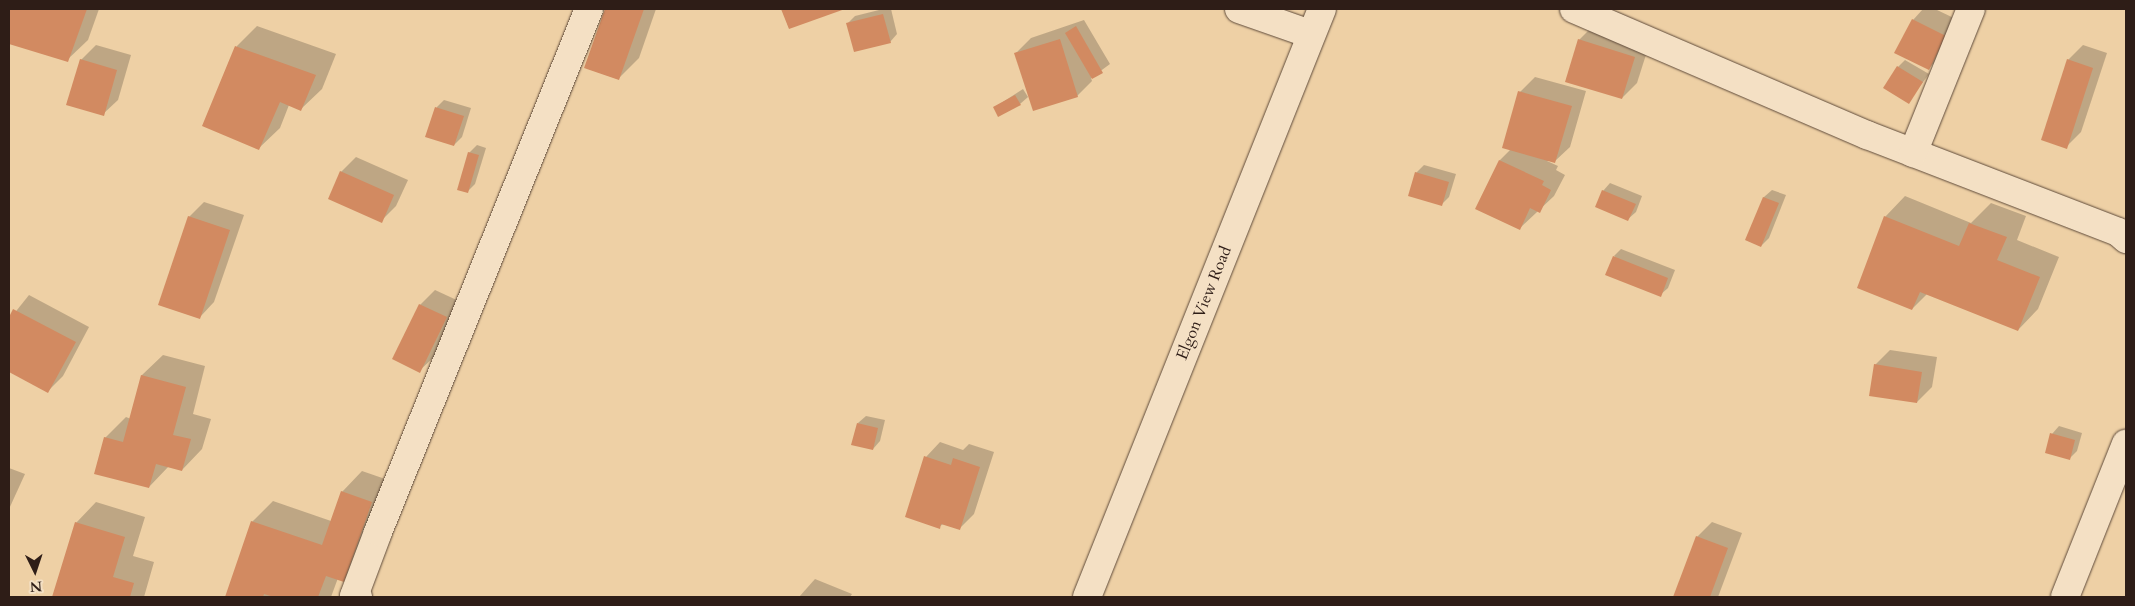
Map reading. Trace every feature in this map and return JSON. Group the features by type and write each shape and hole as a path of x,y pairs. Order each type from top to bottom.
{"street":[{"path":"355,597 589,9"},
{"path":"1239,9 1310,34"},
{"name":"Elgon View Road","path":"1087,597 1310,34 1322,9"},
{"path":"1574,9 1913,153 2118,232 2126,239"},
{"path":"1913,153 1971,9"},
{"path":"2065,597 2126,444"}],"building":[{"path":"9,9 87,9 68,62 9,44"},
{"path":"605,9 644,9 619,80 584,68"},
{"path":"781,9 845,9 789,29"},
{"path":"883,14 891,43 854,52 846,23"},
{"path":"1912,19 1946,36 1929,70 1894,53"},
{"path":"1076,26 1103,73 1092,79 1065,33"},
{"path":"1060,39 1078,97 1033,111 1014,53"},
{"path":"1578,39 1635,57 1622,99 1565,82"},
{"path":"235,46 316,75 301,111 280,102 259,150 202,126"},
{"path":"80,59 117,70 104,116 66,105"},
{"path":"2067,59 2093,68 2067,149 2041,140"},
{"path":"1897,66 1923,82 1909,104 1883,88"},
{"path":"1518,91 1572,106 1555,163 1502,148"},
{"path":"1015,95 1021,105 998,117 993,107"},
{"path":"435,107 464,116 454,146 425,137"},
{"path":"468,152 479,155 468,193 457,190"},
{"path":"1499,160 1544,181 1542,185 1551,190 1540,213 1530,208 1520,230 1475,209"},
{"path":"340,171 394,195 382,223 328,199"},
{"path":"1415,172 1449,182 1442,206 1408,196"},
{"path":"1602,190 1636,204 1628,221 1595,207"},
{"path":"1763,197 1779,203 1761,247 1745,240"},
{"path":"188,216 230,230 200,319 158,305"},
{"path":"1884,216 1959,246 1969,223 2007,237 1997,260 2040,277 2018,331 1920,292 1912,310 1857,288"},
{"path":"1613,256 1668,278 1661,297 1605,275"},
{"path":"419,304 447,317 420,373 392,359"},
{"path":"13,309 76,342 48,393 9,372 9,317"},
{"path":"1874,364 1922,372 1917,403 1869,396"},
{"path":"141,375 186,387 173,435 191,439 182,471 156,464 149,488 94,474 104,437 123,442"},
{"path":"857,423 878,428 873,450 851,445"},
{"path":"2050,433 2075,440 2070,460 2045,453"},
{"path":"924,456 951,465 953,458 980,467 960,530 941,524 940,529 905,517"},
{"path":"341,491 372,502 344,582 326,576 318,597 274,597 264,594 263,597 225,597 251,521 322,545"},
{"path":"75,522 125,537 113,577 134,583 130,597 52,597"},
{"path":"1696,536 1728,548 1710,597 1673,597"}]}
